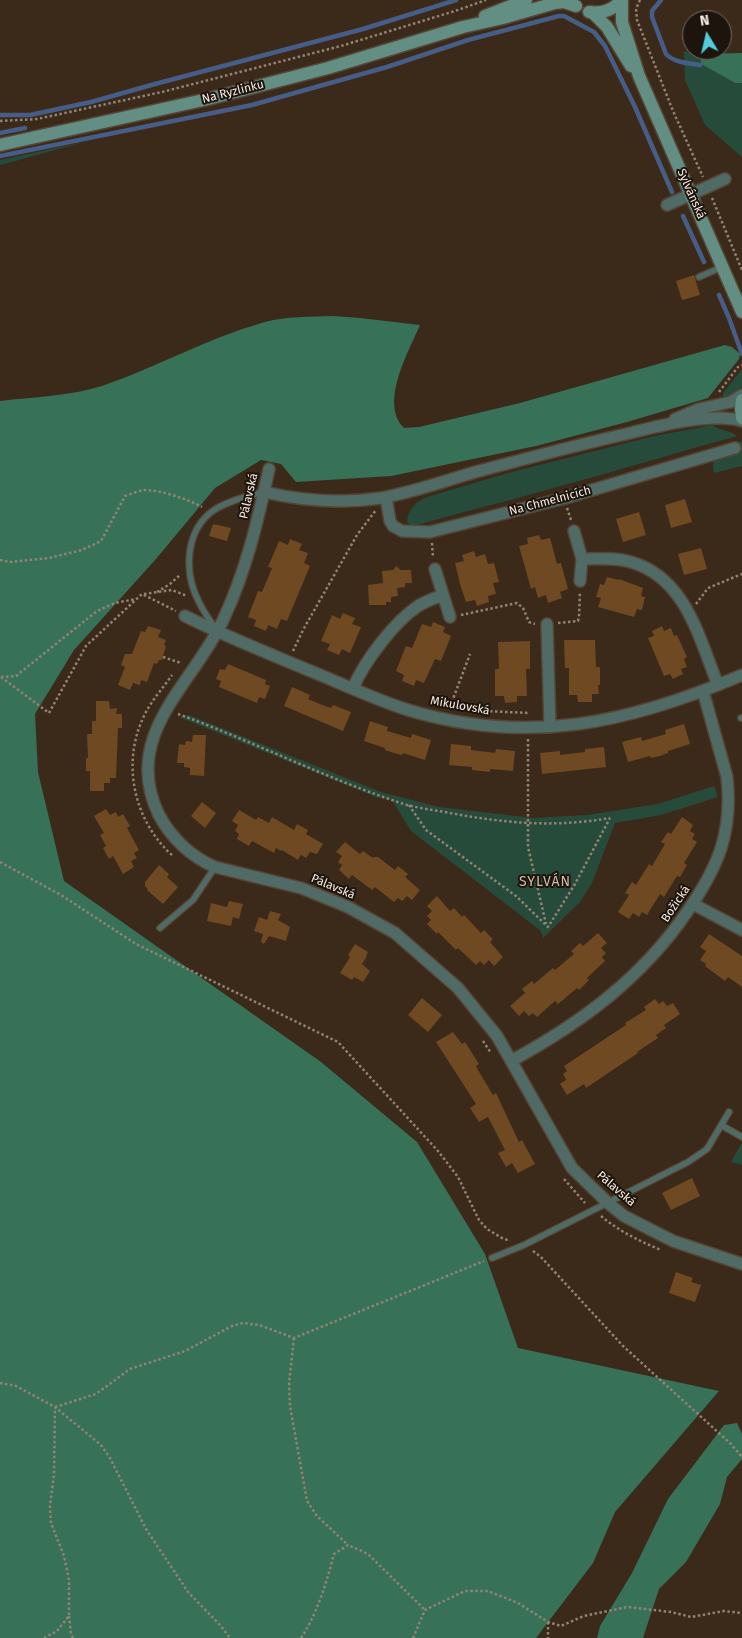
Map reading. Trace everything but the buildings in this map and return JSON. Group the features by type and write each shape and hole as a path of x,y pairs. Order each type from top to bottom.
{"street":[{"name":"Na Ryzlinku","path":"463,27 480,18 526,0"},
{"path":"592,12 609,10 622,0"},
{"name":"Sylvánská","path":"622,0 622,22 639,76 742,312"},
{"name":"Na Ryzlinku","path":"0,145 208,99 328,68 463,27 555,3 573,3 586,11 592,12"},
{"name":"Sylvánská","path":"592,12 608,27 639,76"},
{"path":"667,205 725,180"},
{"path":"659,426 699,409 731,402 742,395"},
{"path":"264,492 295,499 340,502 386,497 526,458 659,426 716,418 742,420 740,409 742,400"},
{"name":"Na Chmelnicích","path":"386,497 390,521 393,526 402,530 430,532 565,498 735,448"},
{"name":"Pálavská","path":"269,469 249,553 231,603 217,632 158,723 152,740 148,773 155,806 162,821 182,846 205,863 301,888 348,907 395,934 458,988 496,1036 572,1168 608,1203 624,1216 673,1241 742,1264"},
{"path":"574,531 582,559 580,581"},
{"path":"582,559 610,559 630,562 645,567 662,577 677,593 689,613 718,685"},
{"path":"435,568 450,617"},
{"path":"353,688 366,662 402,620 417,607 444,595"},
{"name":"Mikulovská","path":"185,616 217,632 408,710 486,725 528,728 599,722 668,704 742,675"},
{"path":"547,624 550,727"},
{"name":"Božická","path":"511,1061 570,1026 615,993 633,977 663,946 693,904 712,873 720,854 729,810 727,777 703,691"},
{"path":"693,904 742,930"}],"lane":[{"path":"699,277 723,267"},
{"path":"217,632 198,600 190,574 189,550 196,529 211,512 246,496 264,492"},
{"path":"160,928 193,900 215,867"},
{"path":"492,1258 524,1245 688,1162 707,1149 729,1112"},
{"path":"721,1125 742,1137"}],"path":[{"path":"0,121 37,119 162,92 341,46 486,0"},
{"path":"640,0 636,9 637,20 673,111 742,270"},
{"path":"0,560 10,562 49,558 82,550 101,541 125,496 144,490 190,501 211,512"},
{"path":"301,654 293,651 303,630 358,535 386,497"},
{"path":"155,593 170,584 183,572 190,560"},
{"path":"689,613 708,588 742,574"},
{"path":"450,617 517,603 523,608 529,622 534,624 578,621 580,581"},
{"path":"1,677 49,714 86,646 142,594 172,590 198,600"},
{"path":"142,594 185,616"},
{"path":"1,677 16,676 97,611 115,603 138,598"},
{"path":"450,707 470,654"},
{"path":"163,657 181,663"},
{"path":"445,706 457,708"},
{"path":"481,711 550,714"},
{"path":"176,714 409,805 471,817 528,823 581,823 610,818 575,884 547,926"},
{"path":"528,728 528,847 547,926"},
{"path":"409,805 426,830 516,896 547,926"},
{"path":"0,862 61,895 136,944 338,1042 453,1170 479,1220 486,1229 502,1238 524,1245 541,1257 623,1346 731,1444 742,1457"},
{"path":"478,1034 495,1060"},
{"path":"562,1176 583,1201 612,1225 641,1242 665,1252"},
{"path":"55,1407 96,1394 130,1369 185,1350 232,1326 243,1323 259,1325 294,1338 492,1258"},
{"path":"294,1338 289,1383 290,1406 307,1501 317,1516 348,1545 368,1554 425,1610"},
{"path":"0,1383 16,1386 55,1407 101,1445 110,1458 146,1530 188,1592 230,1638"},
{"path":"55,1407 54,1474 50,1506 51,1523 64,1556 69,1580 69,1616 73,1638"},
{"path":"301,1638 311,1623 322,1599 334,1554 348,1545"},
{"path":"413,1638 425,1610 466,1591 488,1591 518,1603 548,1622 561,1626 584,1616 628,1607 671,1612 691,1617 724,1611 742,1613"},
{"path":"44,1638 57,1631 69,1616"},
{"path":"548,1622 548,1638"}],"green space":[{"path":"732,53 742,53 742,83 735,83 701,64 701,60 732,60"},
{"path":"684,60 701,60 701,64 735,83 742,83 742,157 705,125 685,80"},
{"path":"84,142 4,164 0,165 0,160"},
{"path":"333,316 420,325 398,377 395,391 394,405 397,417 404,428 419,427 520,403 725,345 732,347 740,354 739,359 708,398 536,446 391,476 296,482 281,464 261,460 215,488 156,559 74,650 35,714 38,772 64,881 321,1062 417,1142 485,1254 518,1348 719,1391 615,1512 593,1563 536,1638 0,1638 0,401 65,394 102,386 223,336 265,322 290,318"},
{"path":"742,369 742,387 723,398 723,393"},
{"path":"713,425 737,436 417,525 412,526 407,522 413,506 427,497 508,473 654,436"},
{"path":"736,441 742,442 742,466 714,473 714,460 739,453"},
{"path":"189,715 381,792 439,807 533,818 587,815 658,804 714,786 718,797 661,815 615,823 592,883 580,902 543,938 541,931 411,831 392,800 376,797 179,717"},
{"path":"742,1144 742,1165 731,1162"},
{"path":"737,1423 742,1434 742,1459 727,1477 720,1504 686,1562 659,1589 643,1638 597,1638 600,1626 632,1573 668,1499 724,1425"}],"waterway":[{"path":"0,115 30,115 91,102 363,29 456,0"},
{"path":"661,0 652,11 652,17 666,54 678,61 700,65"},
{"path":"0,156 252,105 387,67 468,40 564,16 594,32 605,46 635,107 672,192"},
{"path":"0,133 25,128"},
{"path":"683,216 704,262"},
{"path":"719,295 742,354"}],"district":[{"name":"SYLVÁN","path":"545,882"}]}
